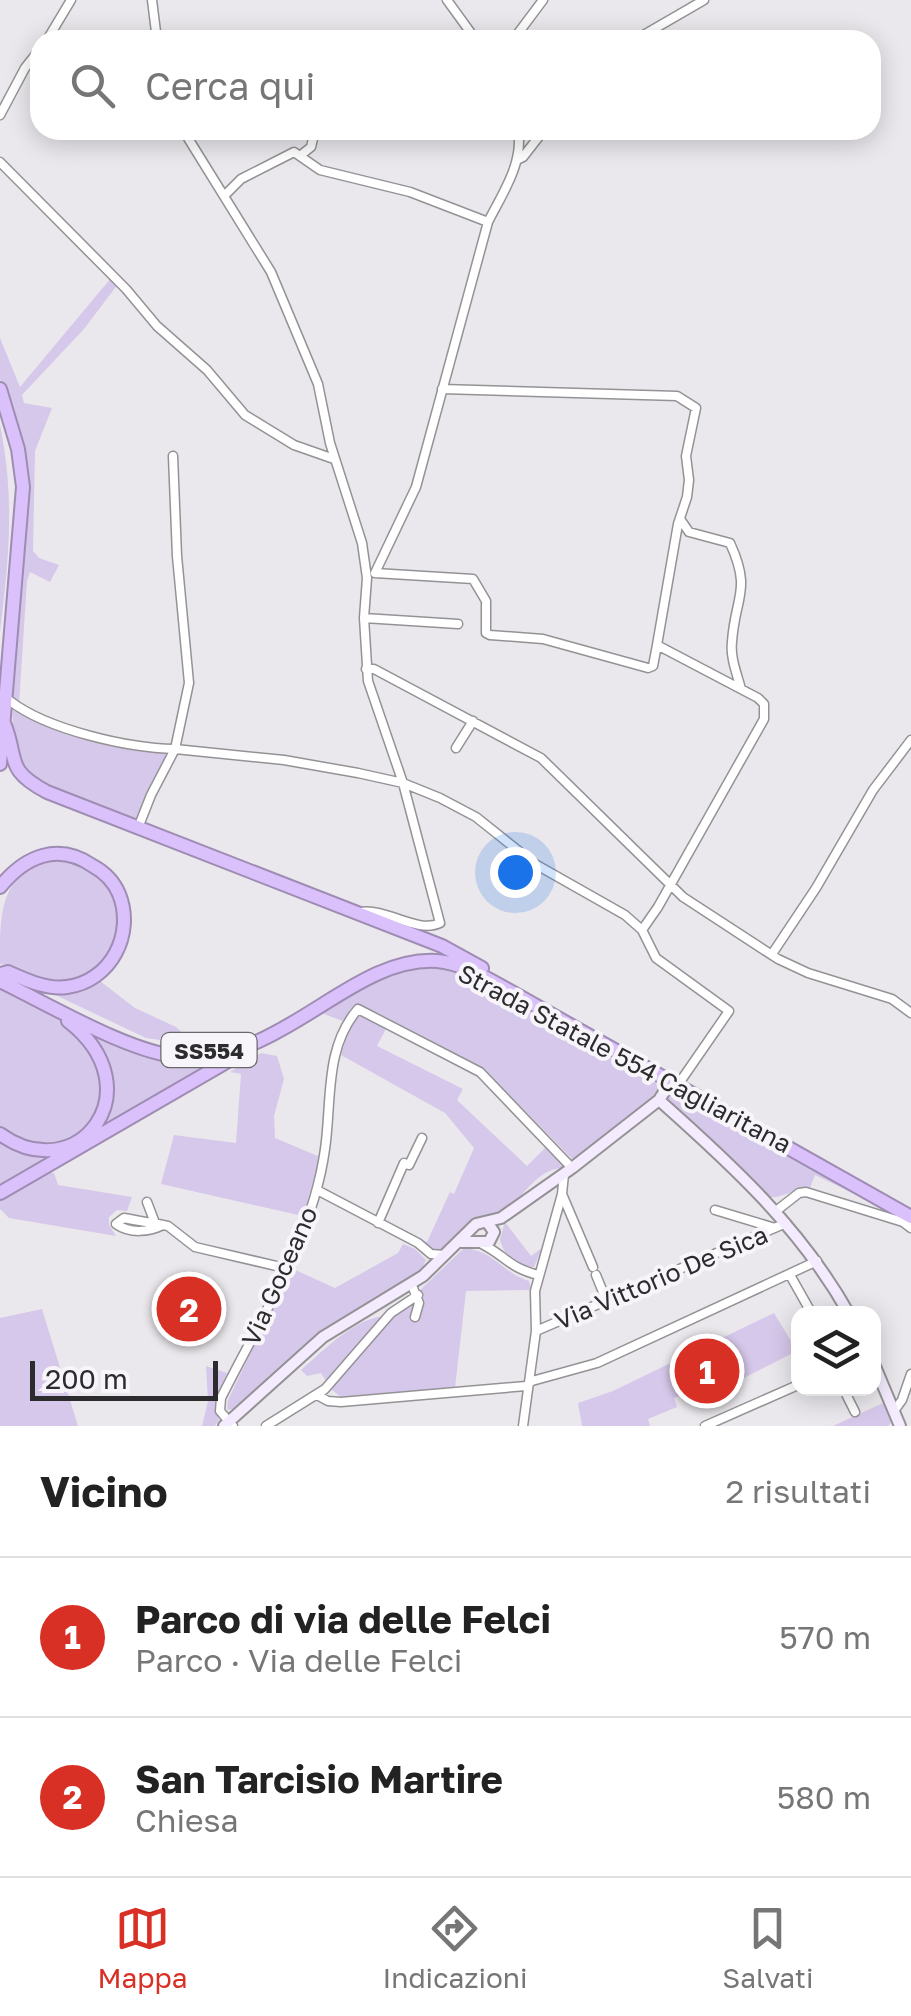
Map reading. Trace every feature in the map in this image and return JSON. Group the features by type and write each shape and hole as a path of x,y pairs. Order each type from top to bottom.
{"highway":[{"path":"0,389 18,449 23,487 0,764"},
{"path":"0,407 16,493 0,672"},
{"path":"4,724 13,760 26,780 47,792 442,946 482,968"},
{"path":"0,886 15,868 32,858 66,854 82,858 104,873 118,892 124,915 124,936 114,957 86,982 56,987 8,972 0,976"},
{"name":"Strada Statale 554 Cagliaritana","path":"0,976 132,1038 164,1048 195,1051 251,1040 380,965 403,956 454,956 482,968 911,1217"},
{"name":"Strada Statale 554 Cagliaritana","path":"0,976 60,1011 144,1050 209,1057 251,1047 382,972 405,964 440,962 482,976 911,1208"},
{"path":"0,1134 21,1148 44,1153 65,1148 86,1135 102,1117 108,1096 103,1059 89,1038 60,1011"},
{"path":"0,1193 251,1047"}],"street":[{"path":"53,30 71,0"},
{"path":"152,0 156,30"},
{"path":"447,0 469,30"},
{"path":"520,30 542,0"},
{"path":"652,30 704,0"},
{"path":"0,115 30,61"},
{"path":"190,140 271,272 309,359 334,459 371,575"},
{"path":"302,155 313,140"},
{"path":"356,913 375,910 430,927 440,923 403,783 366,668 364,618 371,575 416,486 488,222 517,160 520,140"},
{"path":"517,160 535,140"},
{"path":"224,196 241,179 294,152 320,170 410,192 488,222"},
{"path":"0,162 246,415 294,445 334,459"},
{"path":"371,575 473,579 486,601 486,633 490,635 543,640 648,668 653,666 689,480 686,456 696,408 676,396 442,390"},
{"path":"138,828 175,748 189,682 172,456"},
{"path":"680,519 688,532 730,543 741,567 742,591 731,643 740,688"},
{"path":"364,618 458,624"},
{"path":"642,930 764,719 764,704 657,645"},
{"path":"366,668 542,758 669,885 772,954 808,974 892,1000 911,1013"},
{"path":"10,702 90,735 284,760 403,783 476,817 535,864 594,896 642,930 656,958 729,1011 659,1100 501,1218 492,1230 461,1242 429,1271 323,1336 228,1425"},
{"path":"456,748 473,720"},
{"path":"772,954 873,790 911,740"},
{"path":"892,1000 911,1000"},
{"name":"Via Goceano","path":"228,1425 220,1411 222,1398 303,1231 316,1190 325,1155 332,1065 348,1020 358,1009 480,1072 568,1171"},
{"path":"659,1100 776,1210 780,1225 817,1262 843,1306"},
{"path":"378,1223 404,1164 409,1165 422,1138"},
{"path":"523,1426 536,1331 534,1298 538,1274 568,1171"},
{"path":"316,1190 418,1243 429,1258 429,1271"},
{"path":"776,1210 802,1191 903,1222 911,1228"},
{"path":"562,1194 607,1302"},
{"path":"147,1202 159,1224 176,1228 196,1247 285,1268"},
{"path":"720,1209 780,1225"},
{"path":"477,1238 478,1222 492,1230 499,1252"},
{"name":"Via Vittorio De Sica","path":"536,1331 780,1225"},
{"path":"477,1238 499,1252 512,1267 538,1274"},
{"path":"424,1250 447,1254"},
{"path":"317,1395 341,1402 526,1386 598,1363 817,1262"},
{"path":"790,1275 807,1306"},
{"path":"411,1283 418,1296 415,1318"},
{"path":"266,1426 317,1395 391,1312 418,1296"},
{"path":"894,1410 911,1374"},
{"path":"881,1380 900,1426"},
{"path":"706,1426 791,1388"},
{"path":"848,1396 855,1412"}],"shaded area":[{"path":"111,278 118,284 84,329 22,395 24,403 52,408 35,451 33,551 39,558 59,565 50,582 30,572 27,581 19,704 10,699 26,506 11,407 0,379 0,338 20,387"},
{"path":"0,425 8,478 9,528 0,632"},
{"path":"12,710 77,734 167,752 139,821 61,795 33,780 18,757"},
{"path":"59,858 84,866 103,880 114,899 119,920 116,940 107,959 91,973 68,981 42,978 0,964 3,910 14,882 40,863"},
{"path":"428,966 460,972 482,982 663,1086 621,1127 572,1159 483,1068 390,1021 377,1046 463,1089 457,1100 527,1166 547,1146 564,1164 542,1175 506,1209 473,1219 459,1238 436,1252 423,1241 427,1242 450,1192 454,1194 474,1148 445,1113 341,1055 351,1024 321,1013 385,978"},
{"path":"100,981 135,1008 176,1027 195,1045 146,1038 47,991"},
{"path":"0,988 73,1029 91,1049 102,1072 103,1094 96,1113 83,1129 65,1139 45,1143 22,1139 0,1126"},
{"path":"85,1026 149,1056 219,1061 90,1136 107,1107 113,1080 105,1053"},
{"path":"261,1053 277,1056 284,1079 274,1116 275,1138 320,1157 303,1216 161,1184 174,1135 236,1143 241,1074 230,1072"},
{"path":"673,1088 864,1194 859,1196 815,1175 810,1188 768,1197 666,1102 665,1097"},
{"path":"0,1140 32,1155 61,1153 0,1189"},
{"path":"47,1172 54,1173 58,1185 132,1197 127,1211 117,1210 109,1217 116,1236 9,1218 0,1209 0,1199"},
{"path":"505,1222 531,1256 542,1248 534,1267 517,1263 504,1250 500,1239"},
{"path":"403,1244 426,1260 421,1271 311,1339 233,1409 227,1410 228,1400 291,1268 335,1288 398,1253"},
{"path":"464,1248 491,1257 529,1281 531,1290 466,1291 455,1388 342,1398 321,1373 307,1376 301,1370 355,1326 381,1316 393,1316"},
{"path":"42,1309 78,1426 0,1426 0,1318"},
{"path":"774,1313 791,1341 791,1354 712,1394 707,1385 674,1398 677,1407 648,1419 650,1426 582,1426 578,1403 613,1391"},
{"path":"206,1366 227,1373 215,1400 219,1420 215,1426 202,1426 208,1401"},
{"path":"883,1403 892,1422 888,1426 833,1426"}],"place":[{"name":"San Tarcisio Martire","path":"189,1309"},
{"name":"Parco di via delle Felci","path":"707,1371"}]}
